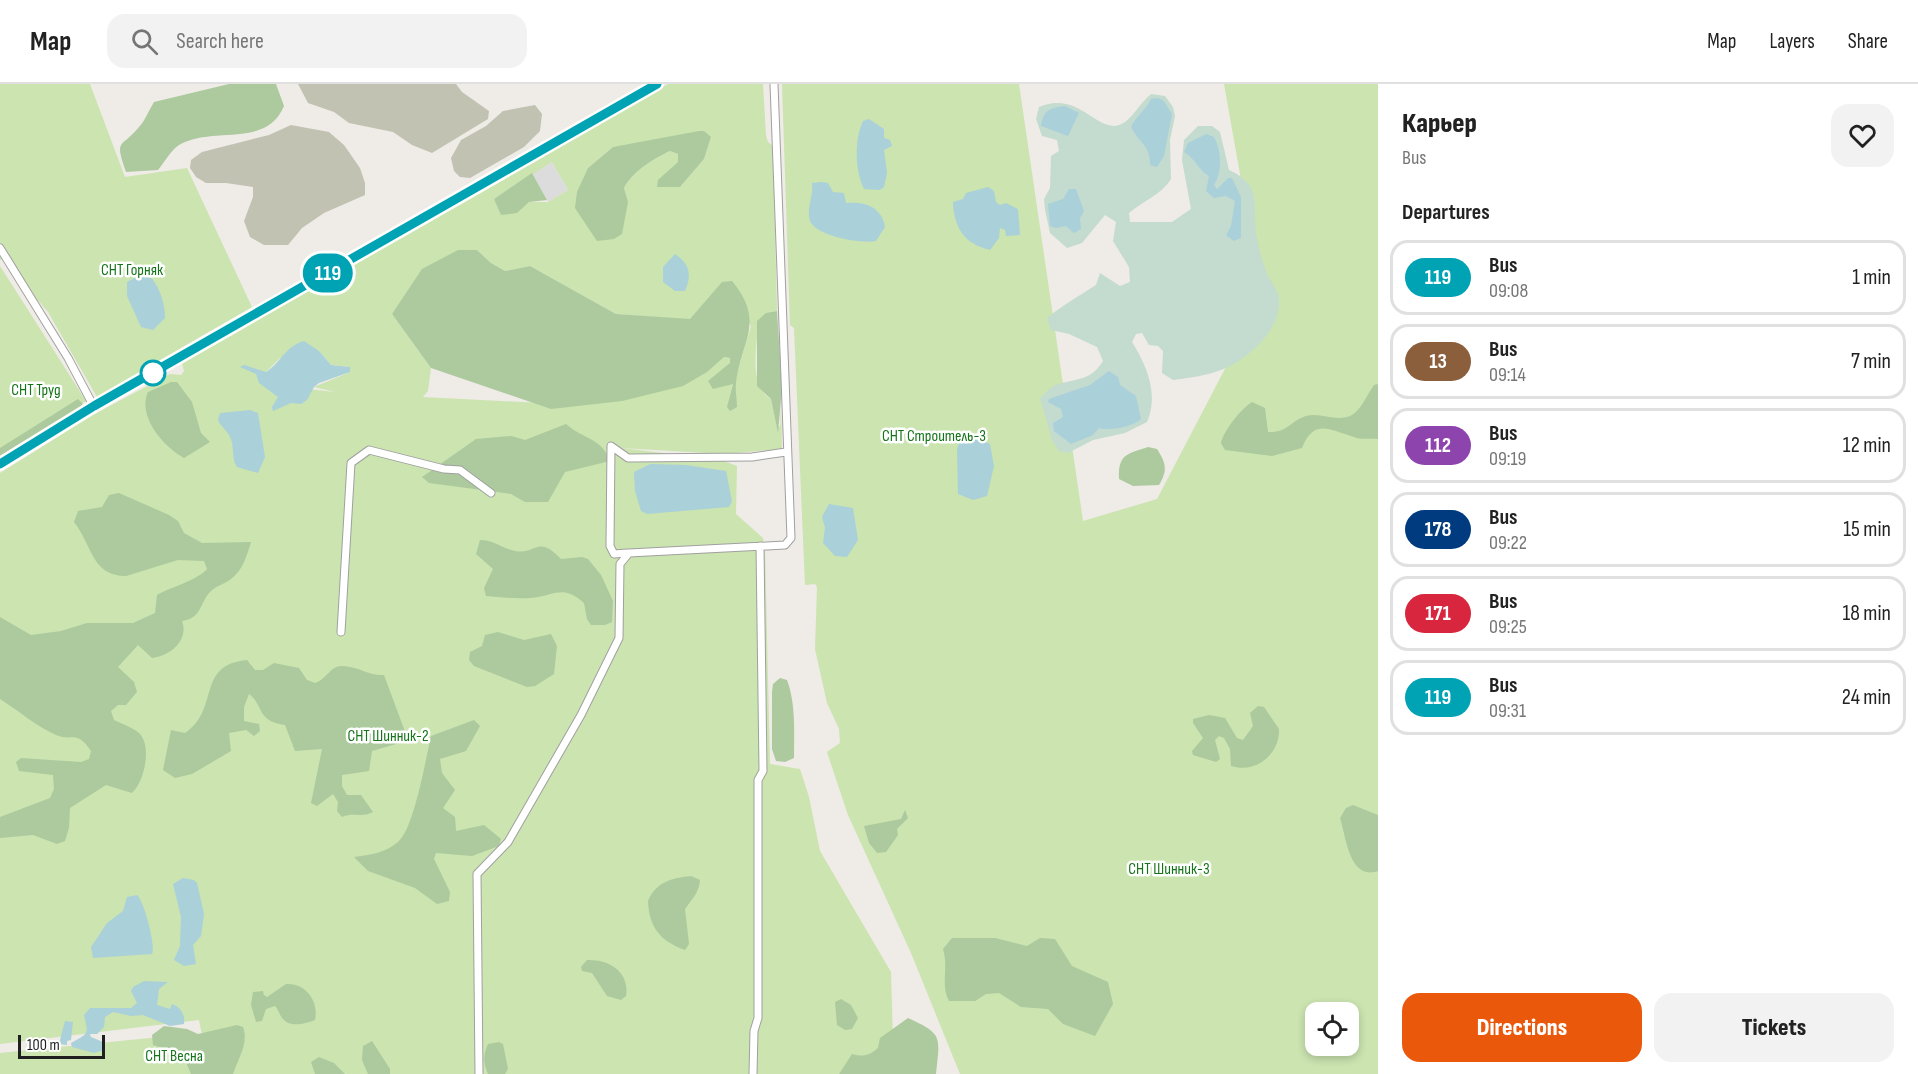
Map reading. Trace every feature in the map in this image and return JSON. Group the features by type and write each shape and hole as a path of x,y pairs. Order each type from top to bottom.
{"street":[{"path":"0,464 94,406 657,84"},
{"path":"774,84 791,538 785,545 614,555 610,546 611,446 628,458 752,457 786,452"},
{"path":"0,248 68,358 94,406"},
{"path":"341,632 351,463 369,450 444,469 460,470 491,493"},
{"path":"753,1074 754,1031 758,1018 758,780 763,771 760,546"},
{"path":"479,1074 477,874 504,849 597,686 619,638 620,564 629,553"}],"shaded area":[{"path":"298,84 456,84 462,92 489,111 488,119 432,153 412,145 393,132 349,123 334,112 308,103"},
{"path":"1151,94 1165,96 1173,107 1175,116 1170,140 1171,179 1157,193 1129,213 1130,222 1172,222 1191,209 1182,160 1184,140 1198,126 1212,126 1220,132 1229,170 1248,183 1252,191 1258,243 1267,274 1279,299 1278,311 1275,322 1268,333 1250,352 1228,367 1190,378 1173,380 1162,373 1163,351 1158,346 1149,345 1142,333 1136,334 1132,342 1150,381 1152,401 1147,422 1125,433 1093,440 1068,453 1059,451 1052,440 1040,398 1054,386 1088,376 1103,361 1097,347 1069,334 1051,330 1047,318 1096,285 1100,273 1120,286 1130,282 1129,267 1113,241 1116,222 1105,215 1082,243 1067,248 1050,233 1044,199 1050,188 1051,156 1059,151 1057,140 1042,136 1036,119 1039,107 1054,103 1067,104 1107,125 1116,126 1129,119"},
{"path":"535,105 542,114 540,131 524,147 470,178 460,177 454,171 451,158 461,140 486,126 503,111"},
{"path":"291,125 329,132 344,145 360,168 365,183 365,195 324,213 302,228 288,245 264,245 250,237 244,221 253,197 253,187 206,183 196,177 190,168 191,160 202,152 269,135"},
{"path":"552,162 568,190 548,202 532,173"}],"green space":[{"name":"СНТ Горняк","path":"0,84 90,84 125,177 187,168 252,307 97,397 48,312 2,259 0,260"},
{"path":"229,84 276,84 284,106 276,119 265,127 252,132 193,139 176,147 158,170 126,172 120,154 121,145 141,125 154,102"},
{"name":"СНТ Шинник-2","path":"668,84 763,84 766,136 768,142 773,146 777,311 771,312 758,321 756,374 764,393 771,399 777,427 780,426 781,406 782,449 724,454 621,448 721,460 737,466 736,514 763,538 765,550 770,764 800,769 809,797 820,851 891,972 894,1074 210,1074 199,1020 0,1044 0,473 91,416 170,374 181,375 184,371 182,363","holes":["711,137 704,159 680,187 678,154 670,151 644,166 628,182 624,188 628,202 588,168 613,147","552,162 568,190 548,202 529,202 502,215 494,199","477,250 491,263 505,271 530,266 616,314 690,320 722,283 751,326 727,407 733,384 730,358 723,357 560,404 423,397 428,391 431,368 392,314","319,351 331,365 350,367 350,372 314,387 335,392 261,384 254,371 266,372 280,358"]},
{"name":"СНТ Шинник-3","path":"782,84 1019,84 1083,521 1157,499 1262,298 1224,84 1378,84 1378,1074 960,1074 911,953 848,815 827,752 840,743 839,729 827,703 815,649 817,587 815,584 805,585 794,328 790,325"},
{"path":"704,131 711,137 704,159 680,187 657,187 658,180 678,162 678,154 670,151 644,166 624,188 628,202 622,234 614,239 597,241 575,208 577,192 588,168 613,147"},
{"path":"532,173 547,200 529,202 517,213 501,215 494,199"},
{"path":"458,250 477,250 491,263 505,271 530,266 616,314 690,319 722,282 732,281 748,308 750,320 736,383 737,407 730,411 727,407 733,384 713,389 708,381 730,363 730,358 724,357 707,372 683,386 622,401 551,409 431,368 392,314 422,269"},
{"name":"СНТ Труд","path":"0,266 86,401 0,455"},
{"path":"777,311 782,388 778,433 771,399 757,386 757,321 766,313"},
{"path":"171,382 177,382 192,402 201,433 210,442 184,458 161,439 149,421 146,411 148,392"},
{"path":"1378,384 1378,439 1360,438 1330,429 1317,429 1302,448 1272,456 1225,450 1221,443 1234,420 1252,402 1265,408 1268,432 1275,432 1285,429 1306,416 1341,418 1352,415 1374,385"},
{"path":"78,399 83,404 64,421 0,460 0,448"},
{"path":"566,424 602,447 610,461 565,472 548,502 525,502 511,494 429,483 422,477 476,439 511,436 525,440"},
{"path":"1148,447 1157,449 1164,463 1165,471 1159,485 1133,486 1119,479 1120,464 1125,456"},
{"path":"119,493 169,515 178,521 184,533 202,543 251,542 248,552 242,567 235,575 212,590 197,614 182,621 183,635 177,646 166,654 152,658 138,645 118,667 134,682 137,692 126,705 118,705 111,711 114,720 140,734 146,748 143,773 132,793 106,785 70,808 69,828 65,841 57,844 33,835 0,838 0,817 50,798 54,789 53,775 19,771 16,762 21,758 81,762 89,759 91,751 82,740 49,732 0,699 0,617 31,635 61,631 87,623 133,623 155,613 157,595 191,580 207,569 204,561 178,560 126,576 114,575 99,565 74,522 78,511 102,507 109,495"},
{"path":"480,540 515,551 542,547 547,548 561,559 582,557 588,559 601,575 613,601 612,622 605,625 591,625 587,619 584,603 563,592 524,598 486,596 484,588 493,569 476,554"},
{"path":"498,632 524,640 551,634 557,646 554,674 535,686 527,687 474,666 469,660 470,652 482,646 485,635"},
{"path":"247,660 255,670 263,670 274,663 299,668 307,680 315,683 334,668 342,666 384,675 407,737 403,742 372,751 369,771 342,775 342,786 347,795 361,795 373,812 342,817 337,811 338,802 333,794 317,806 311,803 322,749 295,751 285,725 269,720 249,694 244,707 244,721 259,724 260,731 254,736 246,730 229,733 231,751 192,774 175,778 163,770 171,730 185,733 196,723 203,712 214,679 220,670 231,664"},
{"path":"780,678 787,680 794,718 794,758 785,762 776,761 772,749 772,692 773,684"},
{"path":"1258,706 1264,707 1279,729 1275,746 1265,760 1249,767 1231,766 1230,749 1224,738 1219,736 1215,740 1220,759 1216,762 1193,755 1192,751 1203,738 1193,723 1193,719 1209,715 1225,718 1237,738 1243,740 1253,726 1250,713"},
{"path":"474,720 480,726 466,751 440,759 442,773 455,790 443,808 455,817 456,831 484,825 501,839 499,846 472,856 436,853 434,859 450,892 449,901 437,904 415,888 368,871 354,857 383,851 398,842 404,835 414,809 431,736"},
{"path":"1353,805 1378,815 1378,871 1368,872 1361,869 1350,855 1340,818 1346,808"},
{"path":"905,810 908,818 897,829 898,835 886,852 877,853 869,843 864,826 901,819"},
{"path":"691,876 700,880 697,892 685,909 689,944 685,950 669,942 658,932 651,918 648,901 655,889 665,882"},
{"path":"952,938 995,938 1027,946 1040,938 1055,939 1072,966 1108,982 1113,1004 1095,1036 1063,1024 1048,1009 1021,1007 999,993 986,994 975,1001 949,1001 945,988 943,949"},
{"path":"587,960 603,962 616,969 625,980 626,996 621,1000 607,996 592,973 582,971 581,967"},
{"path":"286,984 293,984 310,994 315,1006 315,1020 291,1024 283,1019 275,1006 266,1009 262,1021 256,1022 251,1005 253,992 263,991 267,997"},
{"path":"841,999 851,1005 858,1018 852,1029 845,1030 837,1025 835,1002"},
{"path":"908,1018 928,1028 937,1038 936,1074 839,1074 852,1054 863,1056 872,1053 878,1048 880,1038"},
{"path":"237,1025 243,1027 245,1039 233,1074 191,1074 183,1055 153,1045 152,1035 164,1026 187,1029 198,1034"},
{"name":"СНТ Весна","path":"190,1034 198,1074 0,1074 0,1053"},
{"path":"372,1041 390,1069 390,1074 368,1074 362,1060 363,1046"},
{"path":"499,1042 503,1044 508,1069 505,1074 488,1074 484,1059 486,1048 488,1044"},
{"path":"319,1057 334,1063 345,1074 315,1074 311,1062"}],"water":[{"path":"1158,98 1164,101 1172,114 1164,156 1157,167 1150,165 1147,149 1131,127 1151,99"},
{"path":"1065,106 1079,113 1068,136 1041,126 1043,116 1048,111"},
{"path":"869,119 884,129 884,138 890,140 892,146 884,150 887,173 884,187 880,190 864,189 857,165 860,129 863,121"},
{"path":"1206,134 1214,137 1220,155 1220,168 1214,185 1217,189 1228,178 1232,178 1241,197 1241,238 1234,241 1226,235 1231,226 1235,201 1226,196 1214,198 1206,191 1209,176 1184,152 1188,143"},
{"path":"812,183 828,183 833,192 844,193 846,203 866,204 876,210 885,227 876,241 840,238 814,226 809,216"},
{"path":"988,187 994,191 996,202 1000,205 1006,203 1018,209 1020,235 1006,236 1005,230 1000,228 999,238 990,250 974,244 963,234 956,221 953,205 953,202 963,199 966,193"},
{"path":"1069,189 1076,189 1084,211 1080,218 1081,229 1074,233 1066,226 1056,228 1050,226 1048,204 1063,199"},
{"path":"675,254 687,266 689,275 685,291 675,291 663,282 663,267"},
{"path":"144,273 157,286 164,306 165,318 153,330 141,327 127,296 127,282"},
{"path":"304,341 319,351 331,365 350,367 350,372 319,383 307,400 301,404 291,403 273,411 272,407 278,397 259,383 256,374 240,367 244,365 266,372 292,347"},
{"path":"1109,371 1118,377 1120,385 1136,396 1141,419 1121,428 1099,428 1093,435 1071,444 1054,431 1053,423 1063,417 1061,409 1048,402 1049,399 1090,385"},
{"path":"250,410 258,413 265,457 258,473 237,467 230,437 218,420 220,413"},
{"path":"979,439 990,444 994,466 987,496 973,500 958,494 957,450 959,443"},
{"path":"650,464 686,465 726,471 732,501 729,507 647,514 641,511 635,491 634,472"},
{"path":"829,504 853,508 858,540 847,557 835,556 823,543 825,528 822,517"},
{"path":"183,878 194,880 197,883 204,914 201,936 193,945 196,964 184,966 174,960 180,946 181,917 173,884"},
{"path":"137,895 149,924 152,954 93,958 91,947 107,923 123,911 127,897"},
{"path":"144,981 168,982 159,989 157,1005 170,1009 172,1004 178,1008 183,1015 184,1024 170,1026 143,1015 131,1016 113,1012 105,1017 104,1027 97,1034 90,1034 91,1037 103,1042 104,1050 94,1053 72,1047 71,1043 85,1035 84,1015 90,1008 131,1008 137,1003 131,991 133,987"},
{"path":"65,1021 73,1022 71,1040 67,1041 67,1045 59,1044"}],"bus line":[{"name":"119","path":"0,464 94,406 657,84"}],"park label":[{"name":"СНТ Строитель-3","path":"934,435"}]}
